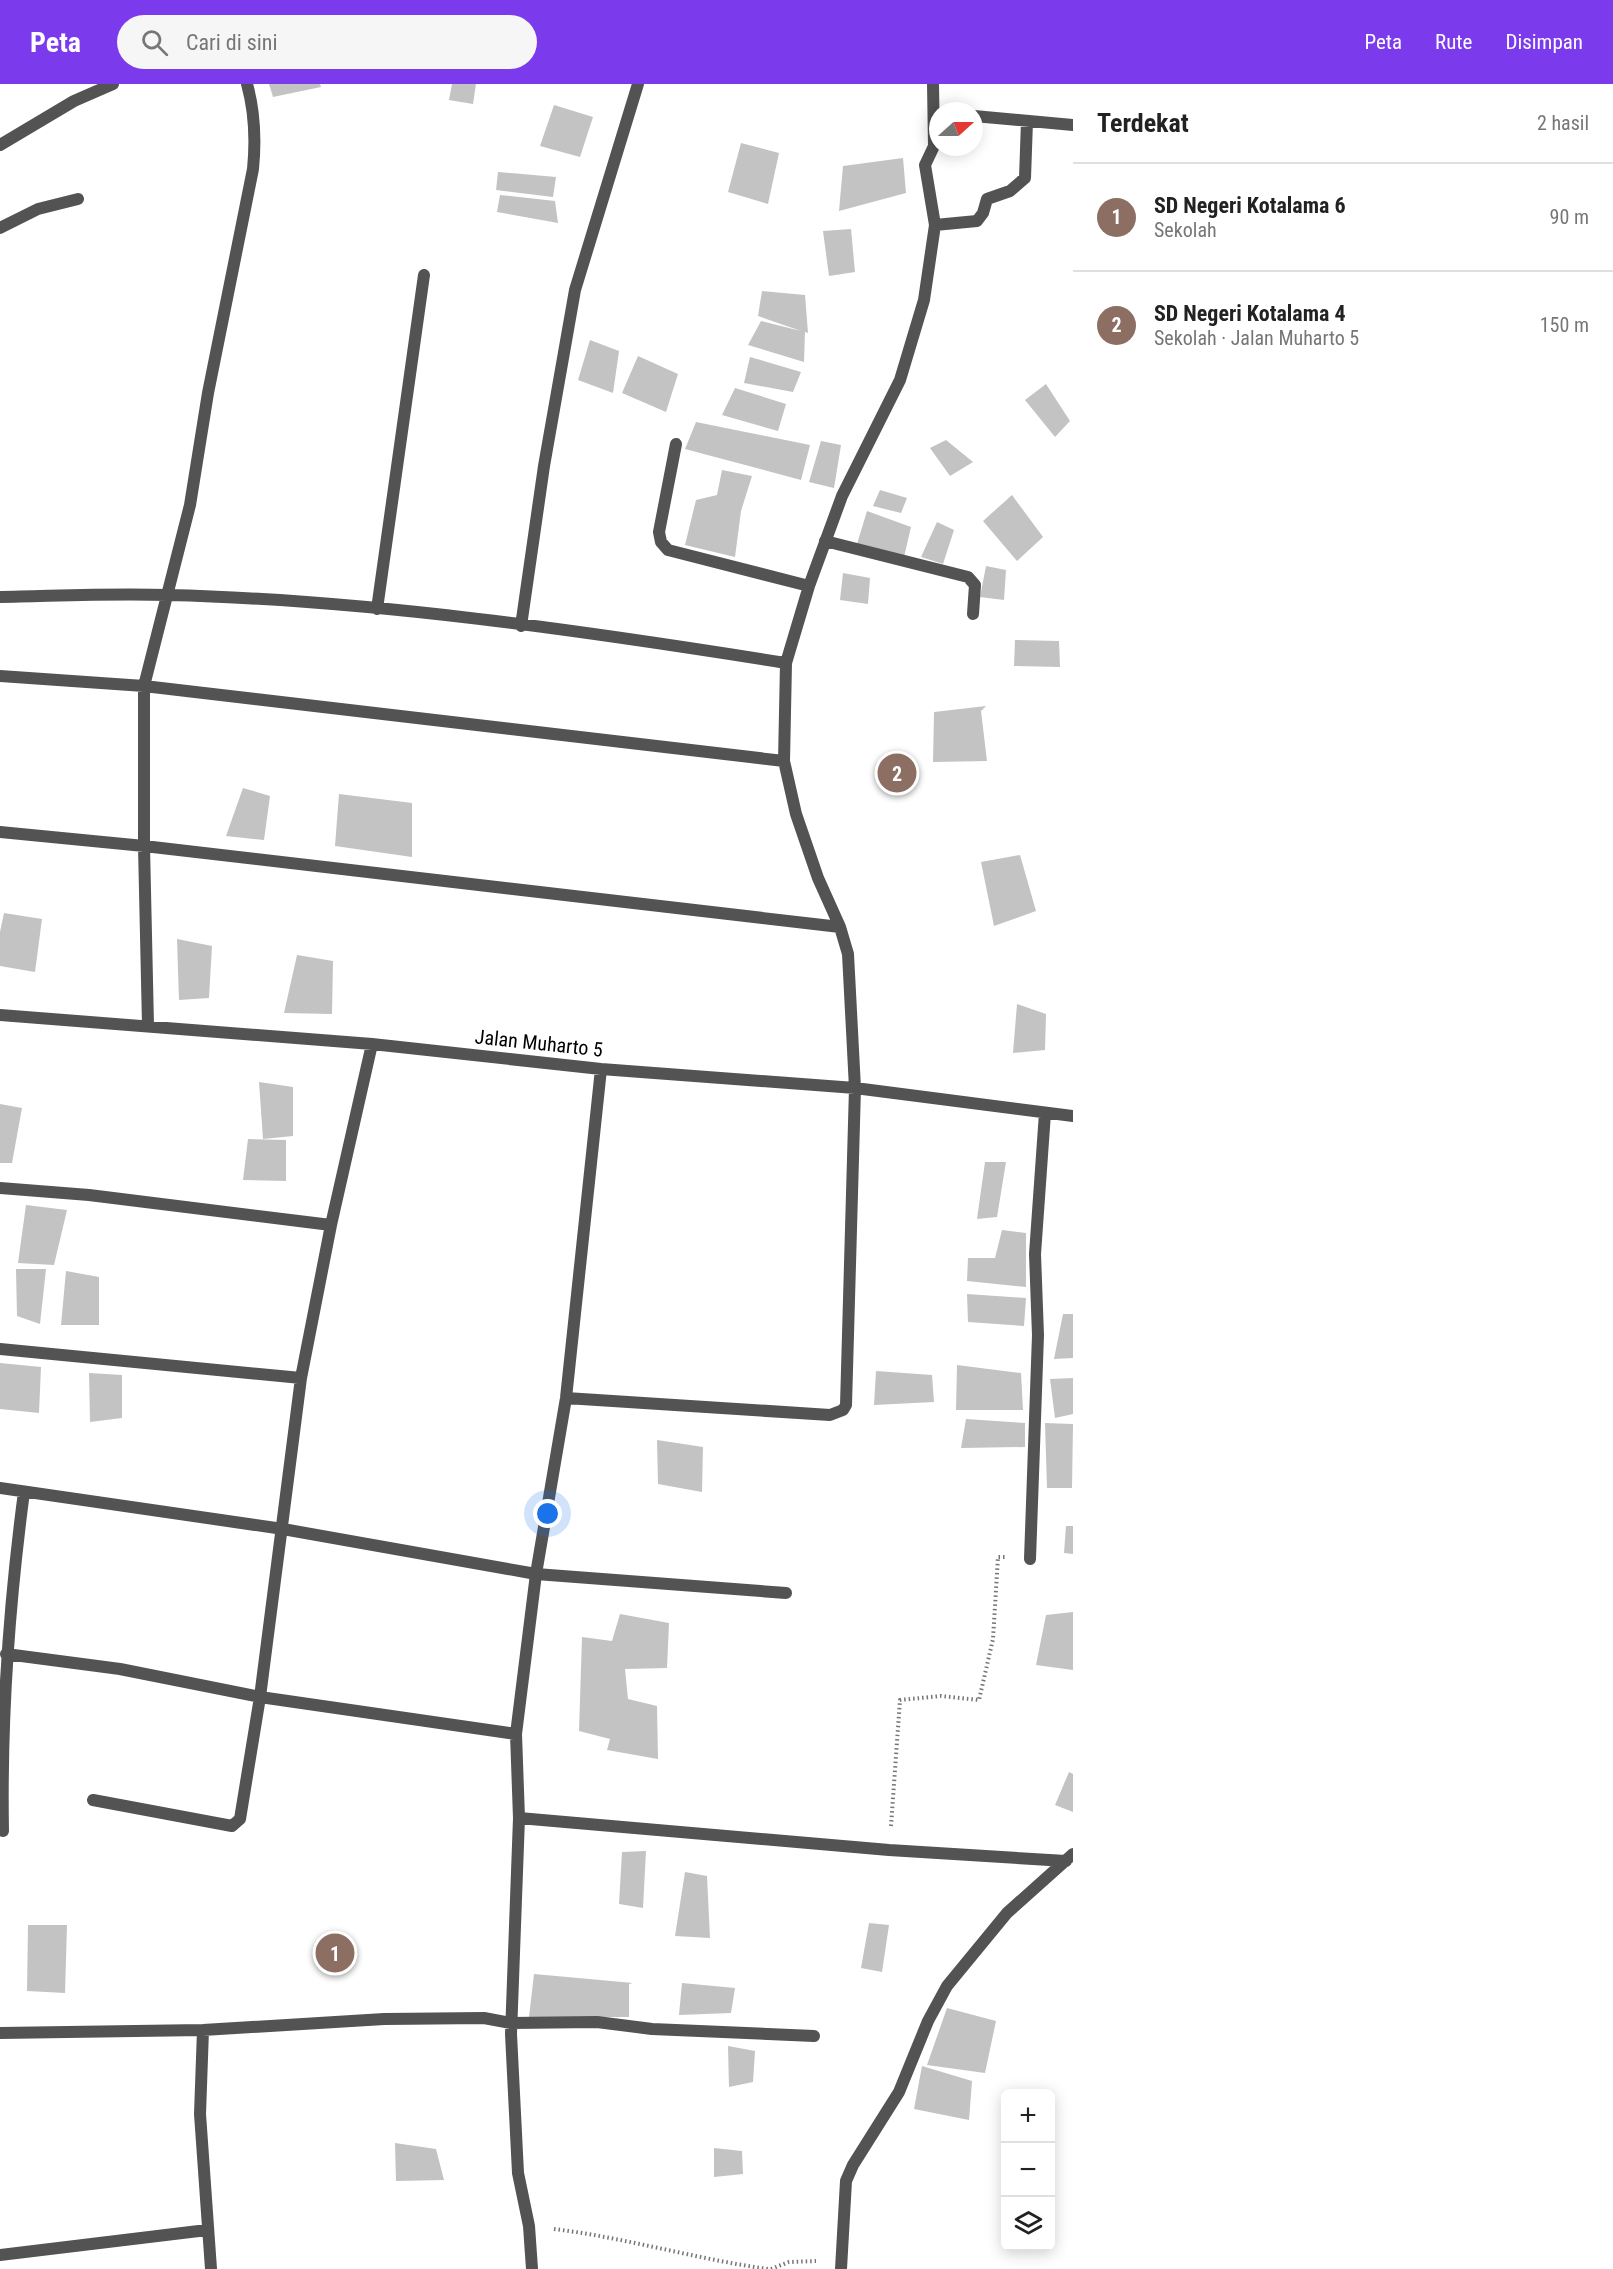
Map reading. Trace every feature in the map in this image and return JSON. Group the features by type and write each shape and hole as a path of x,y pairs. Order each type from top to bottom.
{"street":[{"path":"0,145 74,101 112,84"},
{"path":"148,1025 144,846 144,686 190,505 208,393 253,169 255,119 247,84"},
{"path":"521,626 544,466 575,290 638,84"},
{"path":"933,84 934,102"},
{"path":"983,117 1073,125"},
{"path":"935,225 976,221 983,213 987,199 1010,191 1025,178 1027,121"},
{"path":"566,1398 830,1415 843,1410 849,1389 855,1088 848,954 840,927 818,878 800,825 784,761 786,663 809,586 842,496 896,389 911,350 924,300 935,225 925,165 929,156"},
{"path":"0,228 38,209 78,199"},
{"path":"377,609 424,275"},
{"path":"676,444 659,532 661,542 668,550 809,586"},
{"path":"825,541 968,577 975,585 973,614"},
{"path":"0,597 168,595 377,609 656,642 786,663"},
{"path":"0,676 144,686 784,761"},
{"path":"0,832 144,846 840,927"},
{"name":"Jalan Muharto 5","path":"0,1015 372,1044 601,1069 855,1088 1073,1116"},
{"path":"93,1800 232,1826 240,1819 260,1696 302,1378 331,1225 372,1044"},
{"path":"532,2269 529,2226 518,2173 511,2023 519,1818 516,1734 536,1574 566,1398 601,1069"},
{"path":"1030,1559 1038,1335 1035,1254 1045,1113"},
{"path":"0,1188 89,1195 331,1225"},
{"path":"0,1349 302,1378"},
{"path":"0,1488 283,1529 536,1574 786,1593"},
{"path":"3,1831 1,1738 6,1653 24,1492"},
{"path":"6,1653 120,1669 260,1696 516,1734"},
{"path":"519,1818 889,1850 1069,1858"},
{"path":"841,2264 846,2181 853,2165 899,2092 920,2038 947,1986 1007,1913 1069,1858"},
{"path":"0,2032 203,2030 384,2019 484,2018 511,2023 597,2022 652,2029 814,2036"},
{"path":"203,2030 200,2114 211,2269"},
{"path":"0,2255 207,2230"}],"path":[{"path":"889,1850 900,1700 941,1696 979,1700 993,1639 998,1557 1030,1559"},
{"path":"529,2226 595,2234 700,2258 770,2269 789,2262 841,2264"}],"building":[{"path":"269,84 320,84 321,87 273,97"},
{"path":"452,84 476,84 473,104 449,100"},
{"path":"554,105 593,117 580,157 540,146"},
{"path":"741,143 779,153 768,204 728,192"},
{"path":"903,158 906,193 839,211 843,166"},
{"path":"498,172 556,177 553,197 496,190"},
{"path":"500,195 555,201 558,223 497,212"},
{"path":"851,229 855,272 829,276 823,231"},
{"path":"762,291 805,295 808,333 805,332 804,362 748,345 761,321 801,331 758,316"},
{"path":"590,340 619,351 613,393 578,380"},
{"path":"638,356 678,374 666,412 622,393"},
{"path":"750,357 801,372 793,392 744,383"},
{"path":"1046,384 1070,421 1055,437 1025,400"},
{"path":"735,388 786,404 778,431 722,415"},
{"path":"696,422 810,445 801,480 685,449"},
{"path":"946,440 973,462 950,476 930,448"},
{"path":"821,441 841,445 834,488 809,482"},
{"path":"722,470 752,476 741,511 735,557 685,545 696,500 717,495"},
{"path":"880,490 907,498 901,513 873,506"},
{"path":"1012,495 1043,537 1017,561 983,521"},
{"path":"867,511 911,527 904,557 857,544"},
{"path":"937,522 954,530 943,564 921,557"},
{"path":"986,566 1006,570 1004,600 980,597"},
{"path":"843,573 870,578 868,604 840,600"},
{"path":"1015,640 1059,641 1060,667 1014,666"},
{"path":"986,706 981,711 987,761 933,762 934,712"},
{"path":"243,788 270,796 264,840 226,836"},
{"path":"339,794 412,803 412,857 335,846"},
{"path":"1020,855 1036,911 994,926 981,862"},
{"path":"4,913 42,919 35,972 0,966 0,932"},
{"path":"177,939 212,946 209,998 179,1000"},
{"path":"297,955 333,961 332,1014 284,1013"},
{"path":"1017,1004 1046,1014 1045,1050 1013,1053"},
{"path":"259,1082 293,1087 293,1136 263,1139"},
{"path":"0,1104 22,1108 12,1163 0,1163"},
{"path":"248,1139 286,1140 286,1181 243,1180"},
{"path":"985,1162 1006,1162 997,1217 977,1219"},
{"path":"26,1205 67,1210 54,1265 18,1263"},
{"path":"1002,1230 1026,1233 1026,1287 967,1281 968,1258 995,1258"},
{"path":"16,1269 46,1269 40,1324 17,1316"},
{"path":"66,1271 99,1277 99,1325 61,1325"},
{"path":"967,1294 1026,1298 1024,1326 968,1322"},
{"path":"1063,1314 1073,1314 1073,1358 1054,1359"},
{"path":"0,1363 41,1367 39,1413 0,1409"},
{"path":"957,1365 1021,1373 1023,1410 956,1410"},
{"path":"876,1371 932,1375 934,1402 874,1405"},
{"path":"89,1373 122,1375 122,1418 90,1422"},
{"path":"1073,1378 1073,1414 1055,1418 1050,1379"},
{"path":"966,1419 1025,1423 1025,1447 961,1448"},
{"path":"1045,1423 1073,1424 1072,1488 1047,1488"},
{"path":"657,1440 703,1447 702,1492 658,1484"},
{"path":"1066,1526 1073,1526 1073,1554 1064,1553"},
{"path":"1073,1612 1073,1670 1036,1665 1046,1615"},
{"path":"620,1614 669,1623 667,1668 625,1669 628,1699 657,1706 658,1759 607,1750 610,1739 579,1731 582,1637 612,1641"},
{"path":"1069,1772 1073,1774 1073,1812 1055,1805"},
{"path":"646,1851 643,1908 619,1904 622,1852"},
{"path":"685,1872 707,1876 710,1938 675,1936"},
{"path":"869,1923 889,1925 882,1972 861,1968"},
{"path":"28,1925 67,1925 65,1993 27,1991"},
{"path":"534,1974 633,1983 629,1984 629,2017 529,2017"},
{"path":"682,1983 735,1988 731,2013 679,2015"},
{"path":"947,2008 996,2021 985,2073 927,2065"},
{"path":"728,2046 755,2051 753,2082 729,2087"},
{"path":"922,2066 972,2081 969,2120 914,2109"},
{"path":"395,2143 436,2149 444,2180 396,2181"},
{"path":"714,2148 742,2151 743,2174 714,2177"}],"place":[{"name":"SD Negeri Kotalama 4","path":"897,773"},
{"name":"SD Negeri Kotalama 6","path":"335,1953"}]}
